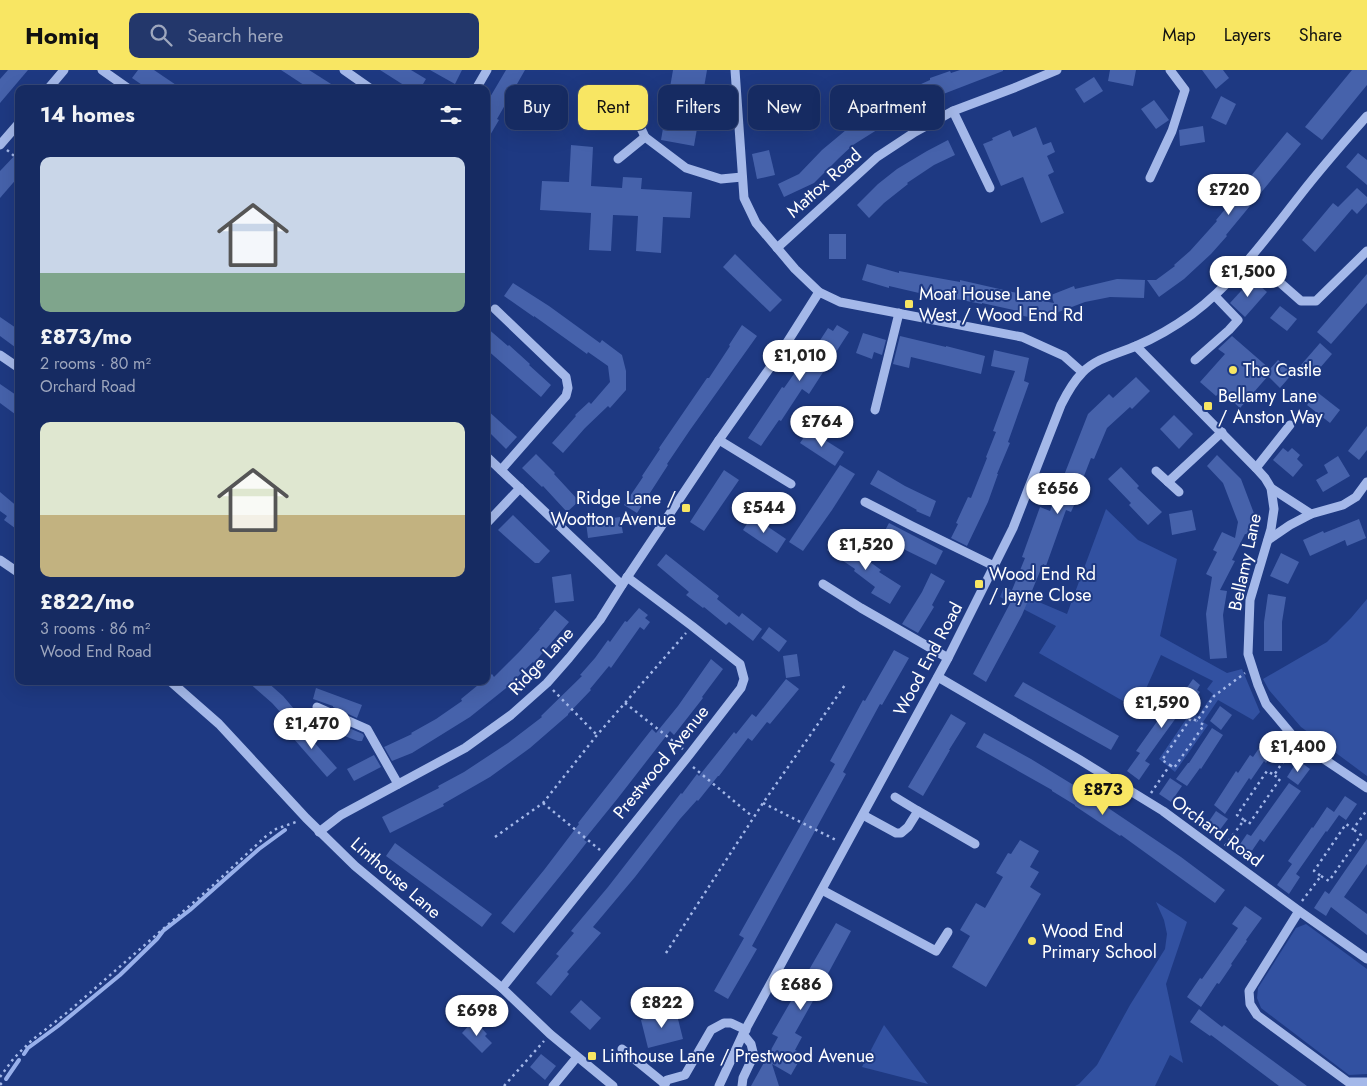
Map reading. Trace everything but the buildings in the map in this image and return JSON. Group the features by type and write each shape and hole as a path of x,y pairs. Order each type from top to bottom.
{"street":[{"path":"51,85 64,70"},
{"path":"102,70 123,85"},
{"path":"344,70 365,85"},
{"path":"478,85 487,70"},
{"path":"735,70 744,198 756,223 795,270 819,292 840,302 1022,337 1064,356 1082,372"},
{"name":"Mattox Road","path":"777,248 877,157 915,132 953,111 1057,70"},
{"path":"1150,178 1172,131 1185,90 1170,70"},
{"path":"953,111 990,188"},
{"name":"Wood End Road","path":"719,1086 745,1032 948,658 1013,528 1061,404 1068,391 1082,372 1100,359 1136,346 1170,329 1215,296 1251,257 1317,173 1367,116"},
{"path":"0,144 15,127"},
{"path":"642,130 645,137 686,168 722,179 742,177"},
{"path":"618,159 645,137"},
{"path":"1251,257 1301,301 1316,301 1367,250"},
{"name":"Ridge Lane","path":"319,832 341,815 466,748 511,715 547,683 570,658 600,620 719,440 781,352 819,292"},
{"path":"1195,360 1238,320 1215,296"},
{"path":"495,310 566,378 568,388 566,396 501,470"},
{"path":"875,410 899,313"},
{"path":"1136,346 1222,432 1265,478 1271,488 1311,514"},
{"path":"0,355 15,365"},
{"path":"1256,468 1290,425"},
{"path":"1168,482 1222,432"},
{"path":"719,440 791,484"},
{"name":"Prestwood Avenue","path":"490,460 624,581 692,626 740,664 744,679 741,688 688,757 502,988"},
{"path":"1156,471 1179,492"},
{"path":"1268,540 1311,514 1343,505 1356,497 1367,482"},
{"path":"490,520 520,488"},
{"name":"Bellamy Lane","path":"1271,488 1274,509 1271,529 1250,600 1248,654 1252,667 1266,704 1297,741 1367,788"},
{"path":"865,502 994,566"},
{"path":"0,560 15,570"},
{"path":"823,584 948,658"},
{"name":"Orchard Road","path":"938,677 1163,811 1367,959"},
{"name":"Linthouse Lane","path":"175,685 219,724 319,832 355,866 502,988 550,1034 612,1086"},
{"path":"317,707 367,729 398,784"},
{"path":"895,797 975,844"},
{"path":"863,815 896,833 902,833 918,811"},
{"path":"822,890 936,951 948,932"},
{"path":"1297,910 1249,991 1250,1004 1256,1015 1348,1082 1367,1082"},
{"path":"622,1049 664,1085 667,1080 685,1075 712,1030 724,1023 731,1023 745,1032 753,1052 742,1078 742,1086"},
{"path":"553,1086 577,1057"}],"path":[{"path":"0,144 15,157"},
{"path":"495,838 543,803 597,735 692,626"},
{"path":"1197,721 1214,696 1252,667"},
{"path":"547,683 597,735"},
{"path":"666,953 753,817 845,685"},
{"path":"625,703 688,757 753,817"},
{"path":"1191,718 1204,725 1174,768 1170,765 1162,760 1191,718"},
{"path":"1274,775 1297,741"},
{"path":"1145,800 1170,765"},
{"path":"1267,771 1274,775 1280,779 1249,824 1237,815 1267,771"},
{"path":"543,803 607,856"},
{"path":"763,803 846,846"},
{"path":"1353,829 1367,810"},
{"path":"0,1077 14,1058 32,1040 203,894 265,837 276,829 306,818"},
{"path":"1220,853 1244,820"},
{"path":"1346,824 1362,835 1329,881 1321,876 1314,871 1346,824"},
{"path":"1297,910 1321,876"},
{"path":"504,1086 550,1034"},
{"path":"0,1082 3,1086"}],"shaded area":[{"path":"1106,509 1138,540 1177,559 1160,636 1227,673 1242,669 1260,712 1253,720 1218,700 1203,722 1208,725 1175,772 1159,759 1191,712 1198,716 1213,694 1207,689 1213,681 1161,655 1137,709 1039,653 1056,626 1000,597 1004,587 1067,614"},
{"path":"1367,599 1367,776 1301,727 1269,690 1263,679 1327,642"},
{"path":"1156,902 1187,922 1166,984 1183,1063 1170,1055 1155,1086 1075,1086 1097,1065 1130,1005 1165,949 1167,934 1164,920"},
{"path":"1306,924 1367,969 1367,1074 1349,1075 1261,1008 1257,998 1258,988 1296,928"},
{"path":"884,1025 928,1084 862,1067"}],"waterway":[{"path":"24,1054 28,1048 120,975 163,931 190,910 259,849 285,830"},
{"path":"6,1079 19,1060"}],"place":[{"name":"Moat House Lane West / Wood End Rd","path":"909,304"},
{"name":"The Castle","path":"1233,370"},
{"name":"Bellamy Lane / Anston Way","path":"1208,406"},
{"name":"Ridge Lane / Wootton Avenue","path":"686,508"},
{"name":"Wood End Rd / Jayne Close","path":"979,584"},
{"name":"Wood End Primary School","path":"1032,941"},
{"name":"Linthouse Lane / Prestwood Avenue","path":"592,1056"}]}
